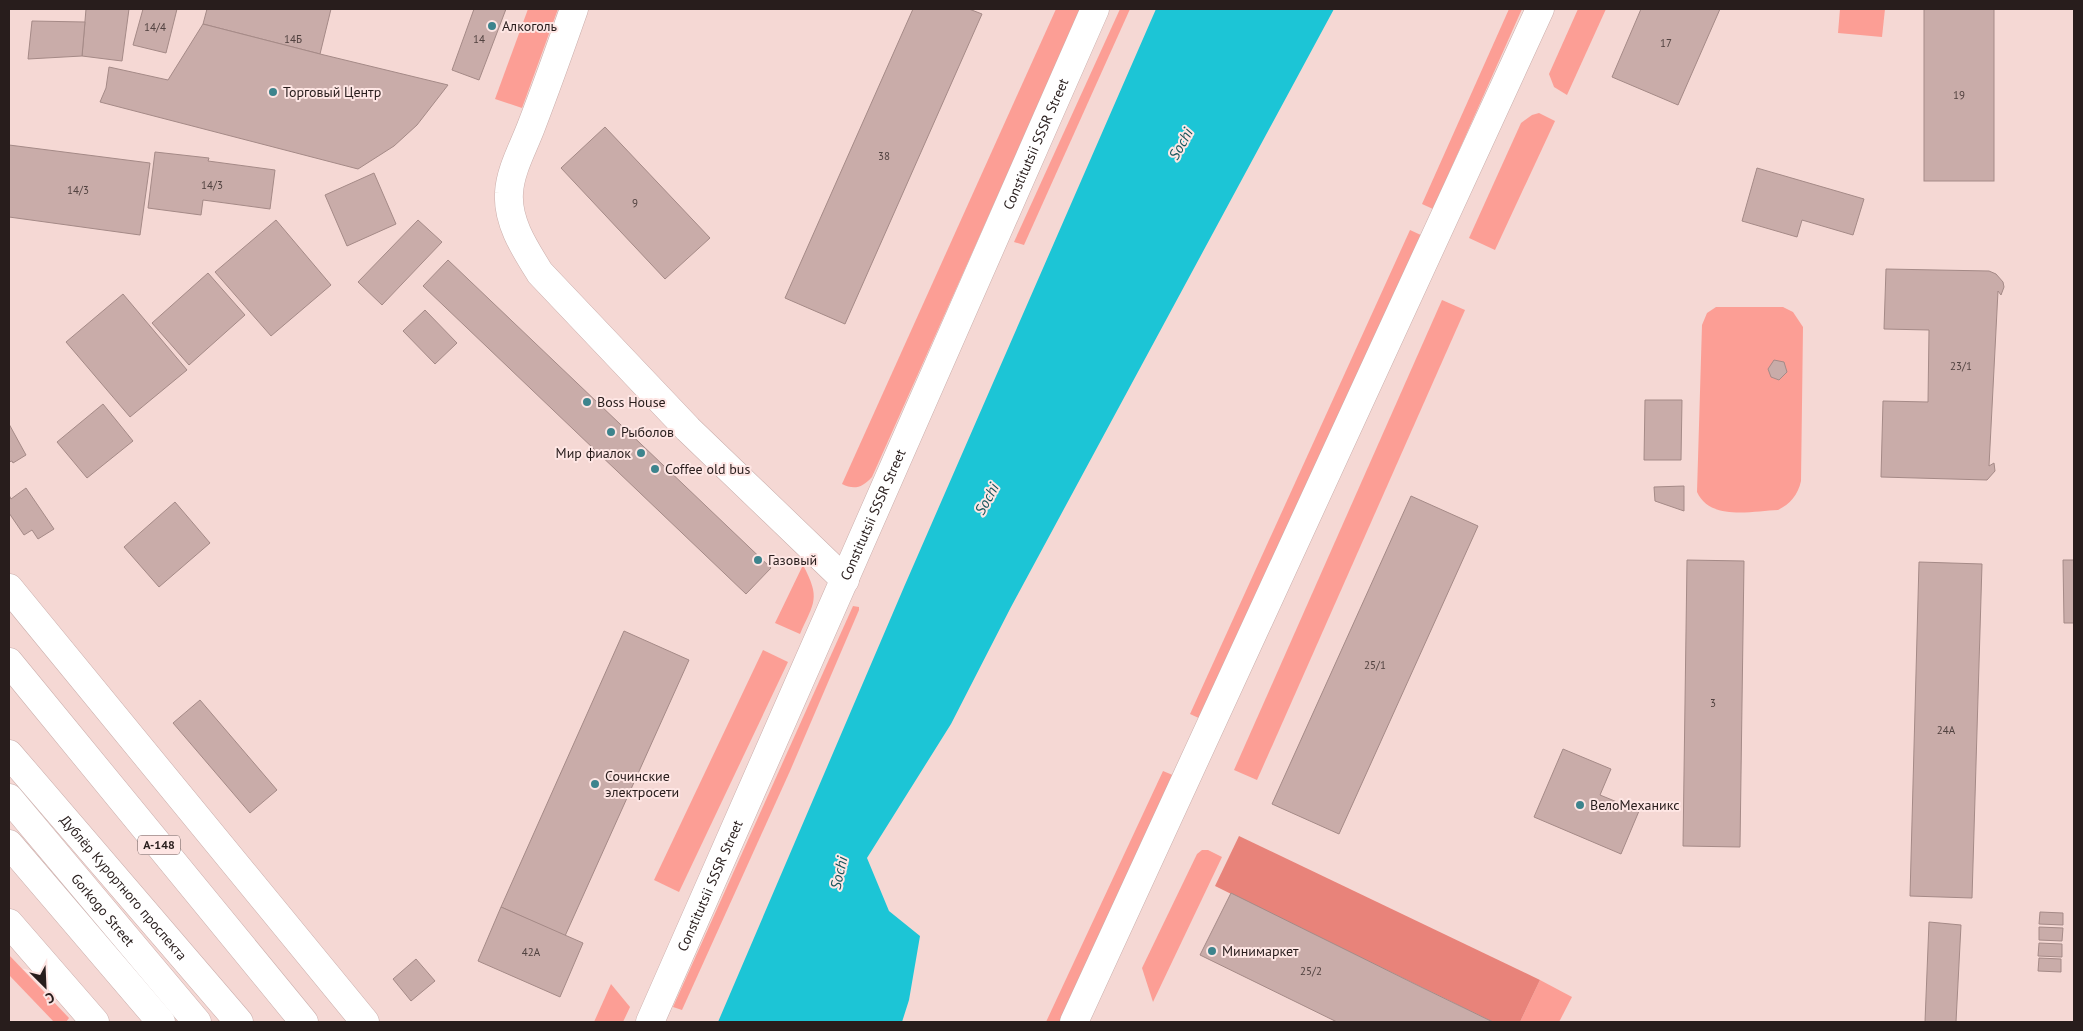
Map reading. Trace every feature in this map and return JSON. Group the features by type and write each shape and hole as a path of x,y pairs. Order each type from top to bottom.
{"main road":[{"path":"574,9 516,165 509,192 512,222 524,247 540,273 688,429 844,580"},
{"name":"Constitutsii SSSR Street","path":"650,1022 1095,9"},
{"path":"1074,1022 1540,9"},
{"path":"9,588 365,1022"},
{"name":"А-148","path":"11,665 304,1022"},
{"name":"Дублёр Курортного проспекта","path":"9,754 239,1022"},
{"name":"Gorkogo Street","path":"9,798 198,1022"},
{"path":"9,844 161,1022"},
{"path":"9,923 96,1022"}],"shaded area":[{"path":"528,9 558,9 522,108 495,99"},
{"path":"1056,9 1081,9 872,477 865,484 858,487 842,484"},
{"path":"1120,9 1130,9 1024,245 1014,242"},
{"path":"1509,9 1522,9 1433,209 1422,204"},
{"path":"1578,9 1606,9 1567,95 1554,87 1549,74"},
{"path":"1840,9 1885,9 1882,37 1838,33"},
{"path":"1539,113 1555,121 1495,250 1469,238 1521,123 1532,115"},
{"path":"1410,230 1423,236 1203,720 1190,714"},
{"path":"1442,300 1465,310 1257,780 1234,770"},
{"path":"1716,307 1783,307 1793,312 1803,327 1801,481 1798,491 1793,498 1778,510 1721,511 1703,501 1697,492 1702,325 1707,313"},
{"path":"803,565 809,576 814,600 800,634 775,623"},
{"path":"853,606 859,607 859,610 790,771 682,1010 673,1007"},
{"path":"763,650 788,662 679,892 654,880"},
{"path":"1163,771 1175,776 1061,1022 1046,1022"},
{"path":"1239,836 1540,980 1520,1022 1493,1022 1215,886"},
{"path":"1202,850 1208,850 1222,857 1153,1002 1142,968 1197,854"},
{"path":"9,955 69,1018 66,1022 54,1022 9,975"},
{"path":"1540,980 1572,997 1559,1022 1520,1022"},
{"path":"611,984 630,1007 623,1022 594,1022"}],"water":[{"name":"Sochi","path":"1156,9 1334,9 1011,607 951,724 867,858 889,911 920,936 909,1000 902,1022 718,1022 904,587"}],"building":[{"path":"86,9 129,9 122,61 82,56"},
{"path":"143,9 177,9 166,53 133,45"},
{"path":"207,9 331,9 320,54 203,24"},
{"path":"474,9 506,9 479,80 452,70"},
{"path":"913,9 969,9 982,14 845,324 785,298"},
{"path":"1641,9 1720,9 1678,105 1612,77"},
{"path":"1924,9 1994,9 1994,181 1924,181"},
{"path":"32,21 85,22 82,56 28,59"},
{"name":"Торговый Центр","path":"203,24 448,85 417,125 394,146 358,169 100,102 106,88 109,67 168,80"},
{"path":"605,127 710,238 665,279 561,168"},
{"path":"9,145 150,163 140,235 9,217"},
{"path":"155,152 209,158 208,161 275,170 270,209 203,200 201,215 148,208"},
{"path":"1757,168 1864,199 1853,235 1802,220 1797,237 1742,221"},
{"path":"374,173 396,224 347,246 325,195"},
{"path":"276,220 331,285 271,336 215,272"},
{"path":"418,220 442,242 382,305 358,282"},
{"path":"448,260 771,568 746,594 423,286"},
{"path":"1886,269 1989,271 1996,274 2003,282 2004,287 2001,295 1998,291 1989,466 1994,463 1995,471 1987,480 1881,477 1883,401 1928,402 1929,330 1884,329"},
{"path":"208,273 245,315 189,365 152,323"},
{"path":"123,294 187,370 130,417 66,342"},
{"path":"425,310 457,343 435,364 403,331"},
{"path":"1774,360 1784,362 1787,372 1779,380 1771,377 1768,369"},
{"path":"1645,400 1682,400 1681,460 1644,460"},
{"path":"103,404 133,441 87,478 57,442"},
{"path":"9,424 26,455 13,463 12,461 9,462"},
{"path":"1684,486 1684,511 1655,501 1654,487"},
{"path":"26,488 54,529 38,539 32,530 24,535 9,513 9,495 11,499"},
{"path":"1411,496 1478,526 1339,834 1272,804"},
{"path":"175,502 210,543 159,587 124,547"},
{"path":"1687,560 1744,561 1740,847 1683,846"},
{"path":"2063,560 2074,560 2074,623 2064,623"},
{"path":"1919,562 1982,564 1972,898 1910,896"},
{"name":"Сочинские электросети","path":"624,631 689,660 565,936 501,907"},
{"path":"200,700 277,790 250,813 173,723"},
{"path":"1563,749 1611,769 1600,795 1639,811 1621,854 1534,817"},
{"path":"1231,893 1493,1022 1337,1022 1200,955"},
{"path":"501,907 583,943 560,997 478,961"},
{"path":"2040,912 2063,913 2063,925 2039,924"},
{"path":"1929,922 1961,925 1956,1022 1925,1022"},
{"path":"2039,927 2063,928 2062,941 2039,940"},
{"path":"2039,943 2062,944 2062,957 2038,956"},
{"path":"2039,958 2061,959 2061,972 2038,971"},
{"path":"416,959 435,981 411,1001 393,979"}],"place":[{"name":"Алкоголь","path":"492,26"},
{"name":"Торговый Центр","path":"273,92"},
{"name":"Boss House","path":"587,402"},
{"name":"Рыболов","path":"611,432"},
{"name":"Мир фиалок","path":"641,453"},
{"name":"Coffee old bus","path":"655,469"},
{"name":"Газовый","path":"758,560"},
{"name":"Сочинские электросети","path":"595,784"},
{"name":"ВелоМеханикс","path":"1580,805"},
{"name":"Минимаркет","path":"1212,951"}]}
